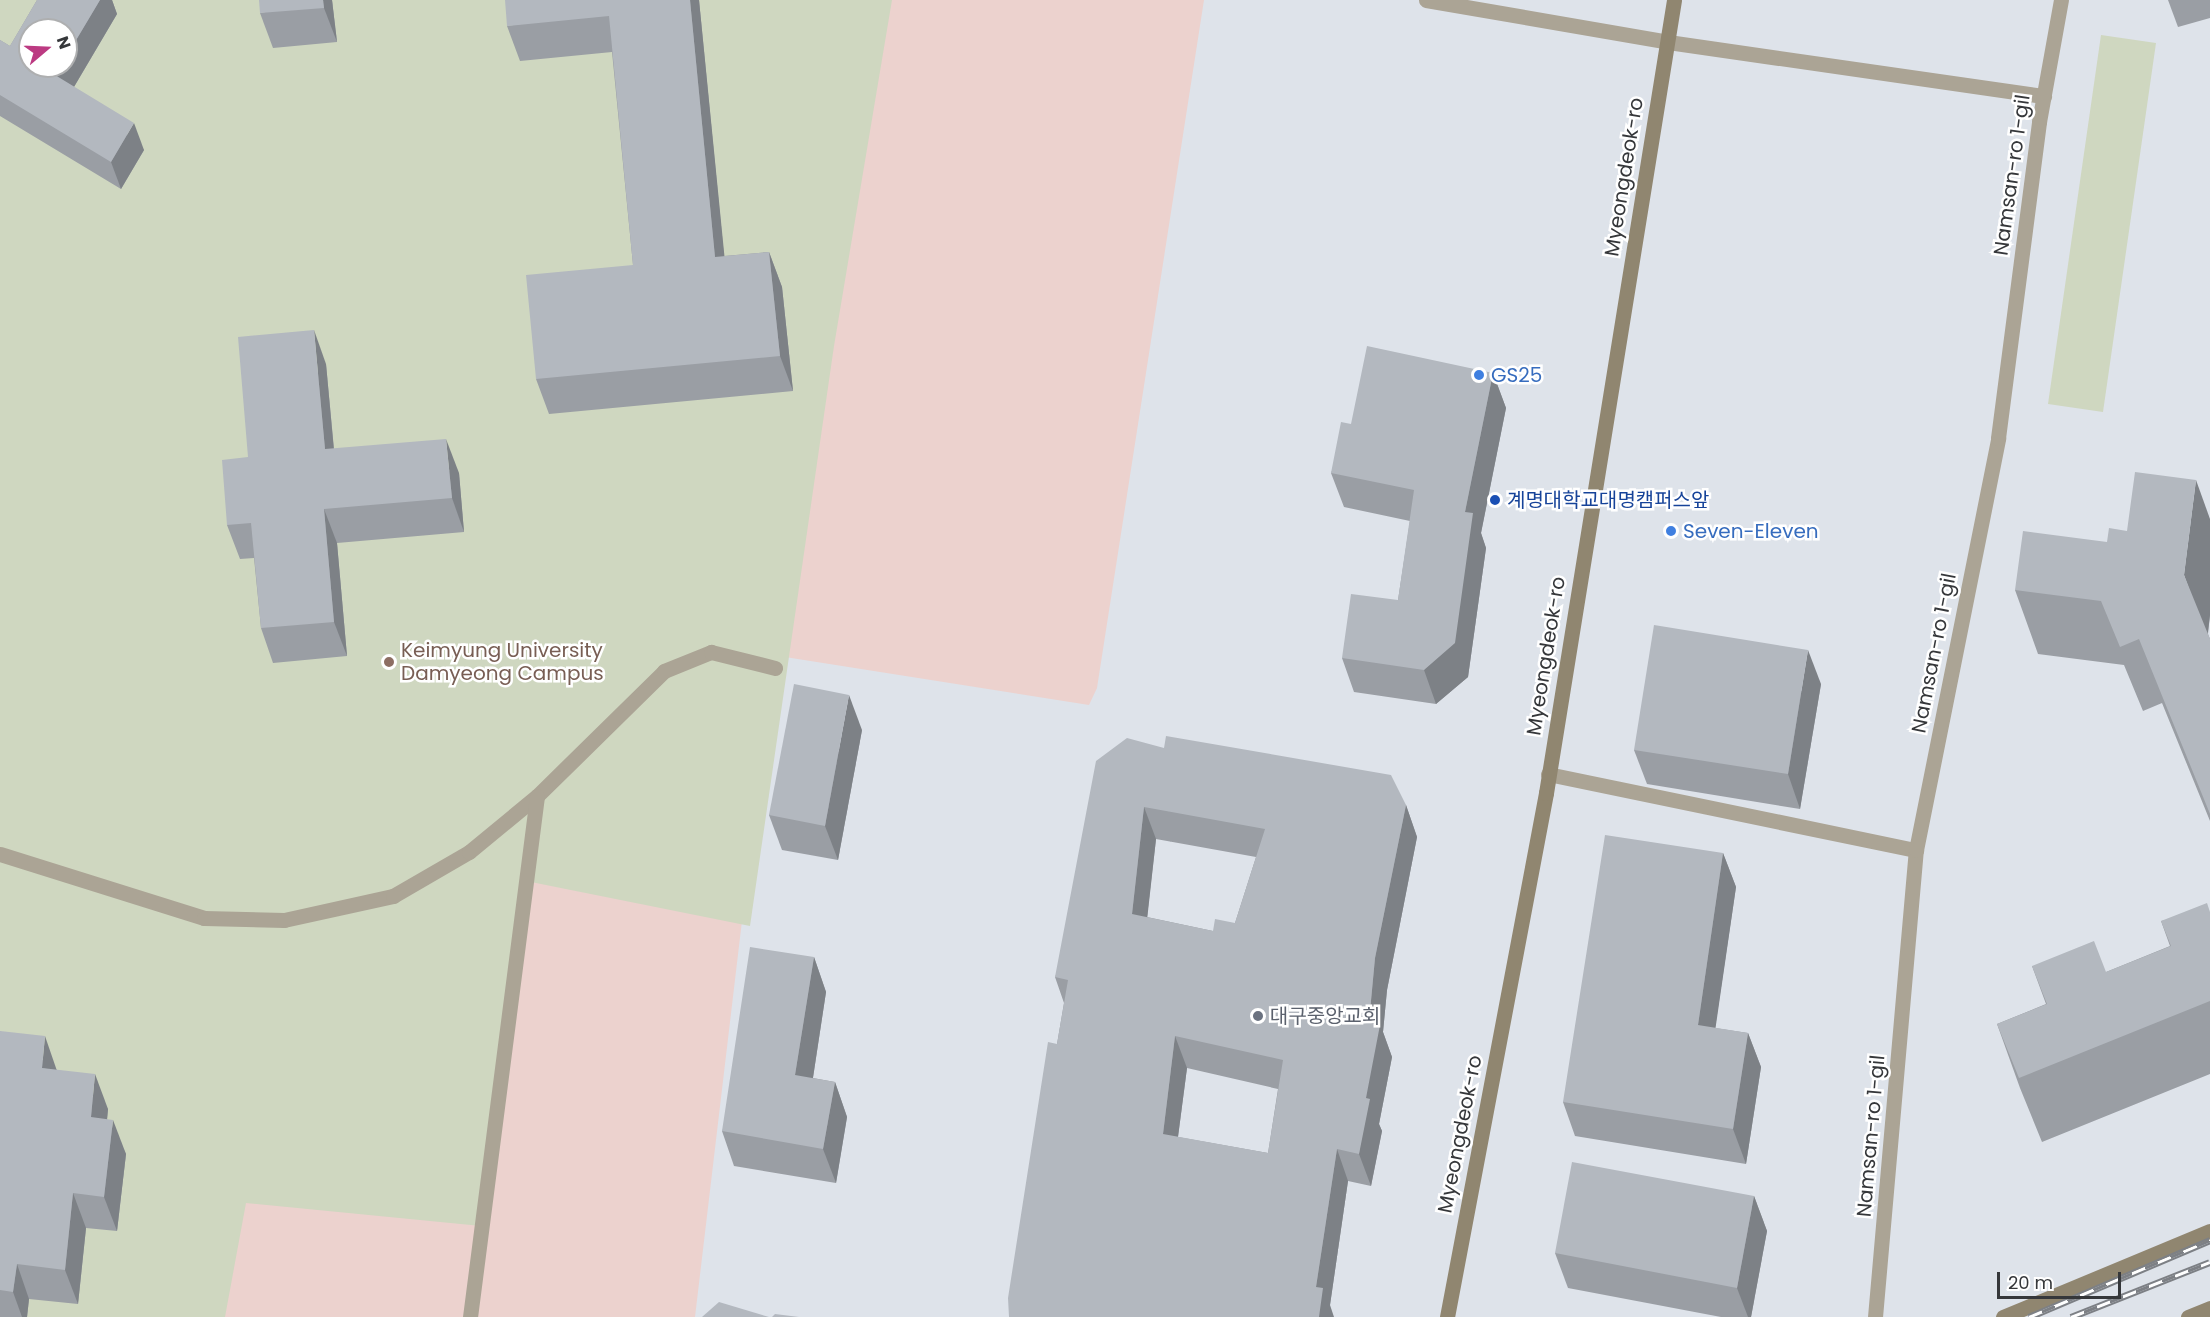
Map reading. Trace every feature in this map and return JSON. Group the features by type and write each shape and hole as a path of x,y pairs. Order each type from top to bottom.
{"main road":[{"name":"Myeongdeok-ro","path":"1447,1317 1548,774 1674,0"},
{"path":"2003,1317 2210,1231"},
{"path":"2188,1317 2210,1308"}],"street":[{"path":"1426,0 1668,42 2044,96"},
{"name":"Namsan-ro 1-gil","path":"1875,1317 1916,850 1998,438 2044,96 2061,0"},
{"path":"0,854 204,918 284,921 393,896 469,852 537,796 664,671 711,652 775,668"},
{"path":"1548,774 1916,850"},
{"path":"470,1317 537,796"}],"shaded area":[{"name":"Keimyung University Damyeong Campus","path":"0,0 1204,0 1097,688 1089,705 785,657 772,668 695,1317 0,1317"}],"green space":[{"name":"Keimyung University Damyeong Campus","path":"0,0 892,0 834,346 750,926 526,881 481,1226 246,1203 225,1317 0,1317"},
{"path":"2101,35 2156,43 2103,412 2048,404"}],"building":[{"path":"37,0 100,0 78,37 78,18 26,18"},
{"path":"259,0 323,0 324,8 260,13"},
{"path":"505,0 690,0 715,257 769,252 780,356 536,379 526,275 633,265 609,16 507,26"},
{"path":"18,32 18,78 60,78 134,123 111,162 0,95 0,40 10,46"},
{"path":"314,330 325,449 446,439 452,498 324,509 334,622 261,628 251,523 227,525 222,460 248,457 238,337"},
{"path":"1367,346 1493,373 1465,512 1473,513 1455,643 1424,670 1342,658 1351,594 1398,600 1414,490 1331,473 1341,422 1351,424"},
{"path":"2135,472 2196,480 2184,575 2210,639 2210,814 2139,639 2120,647 2101,601 2015,590 2023,531 2107,542 2109,528 2127,531"},
{"path":"1654,625 1808,650 1788,774 1634,750"},
{"path":"794,684 849,695 825,826 769,815"},
{"path":"1166,736 1391,775 1406,805 1375,958 1369,1022 1380,1025 1366,1098 1370,1099 1359,1154 1337,1149 1316,1287 1323,1288 1319,1317 1009,1317 1008,1298 1048,1042 1057,1044 1068,980 1055,977 1096,761 1127,738 1164,748","holes":["1144,807 1265,829 1235,923 1215,919 1213,931 1132,914","1175,1036 1283,1060 1268,1153 1163,1134"]},
{"path":"1605,835 1723,853 1698,1025 1748,1033 1733,1129 1563,1102"},
{"path":"2207,903 2210,912 2210,1001 2019,1078 1997,1024 2047,1004 2032,966 2094,941 2106,972 2171,946 2161,921"},
{"path":"750,947 814,957 795,1075 835,1082 823,1149 722,1131"},
{"path":"0,1031 45,1036 42,1068 95,1074 91,1117 113,1120 104,1197 73,1193 65,1270 17,1264 13,1292 0,1290"},
{"path":"1572,1162 1754,1196 1737,1288 1555,1253"},
{"path":"719,1302 769,1317 702,1317"},
{"path":"775,1314 799,1317 772,1317"}],"railway":[{"path":"2029,1317 2210,1240"},
{"path":"2071,1317 2210,1262"}],"place":[{"name":"GS25","path":"1479,375"},
{"name":"계명대학교대명캠퍼스앞","path":"1495,500"},
{"name":"Seven-Eleven","path":"1671,531"},
{"name":"Keimyung University Damyeong Campus","path":"389,662"},
{"name":"대구중앙교회","path":"1258,1016"}]}
